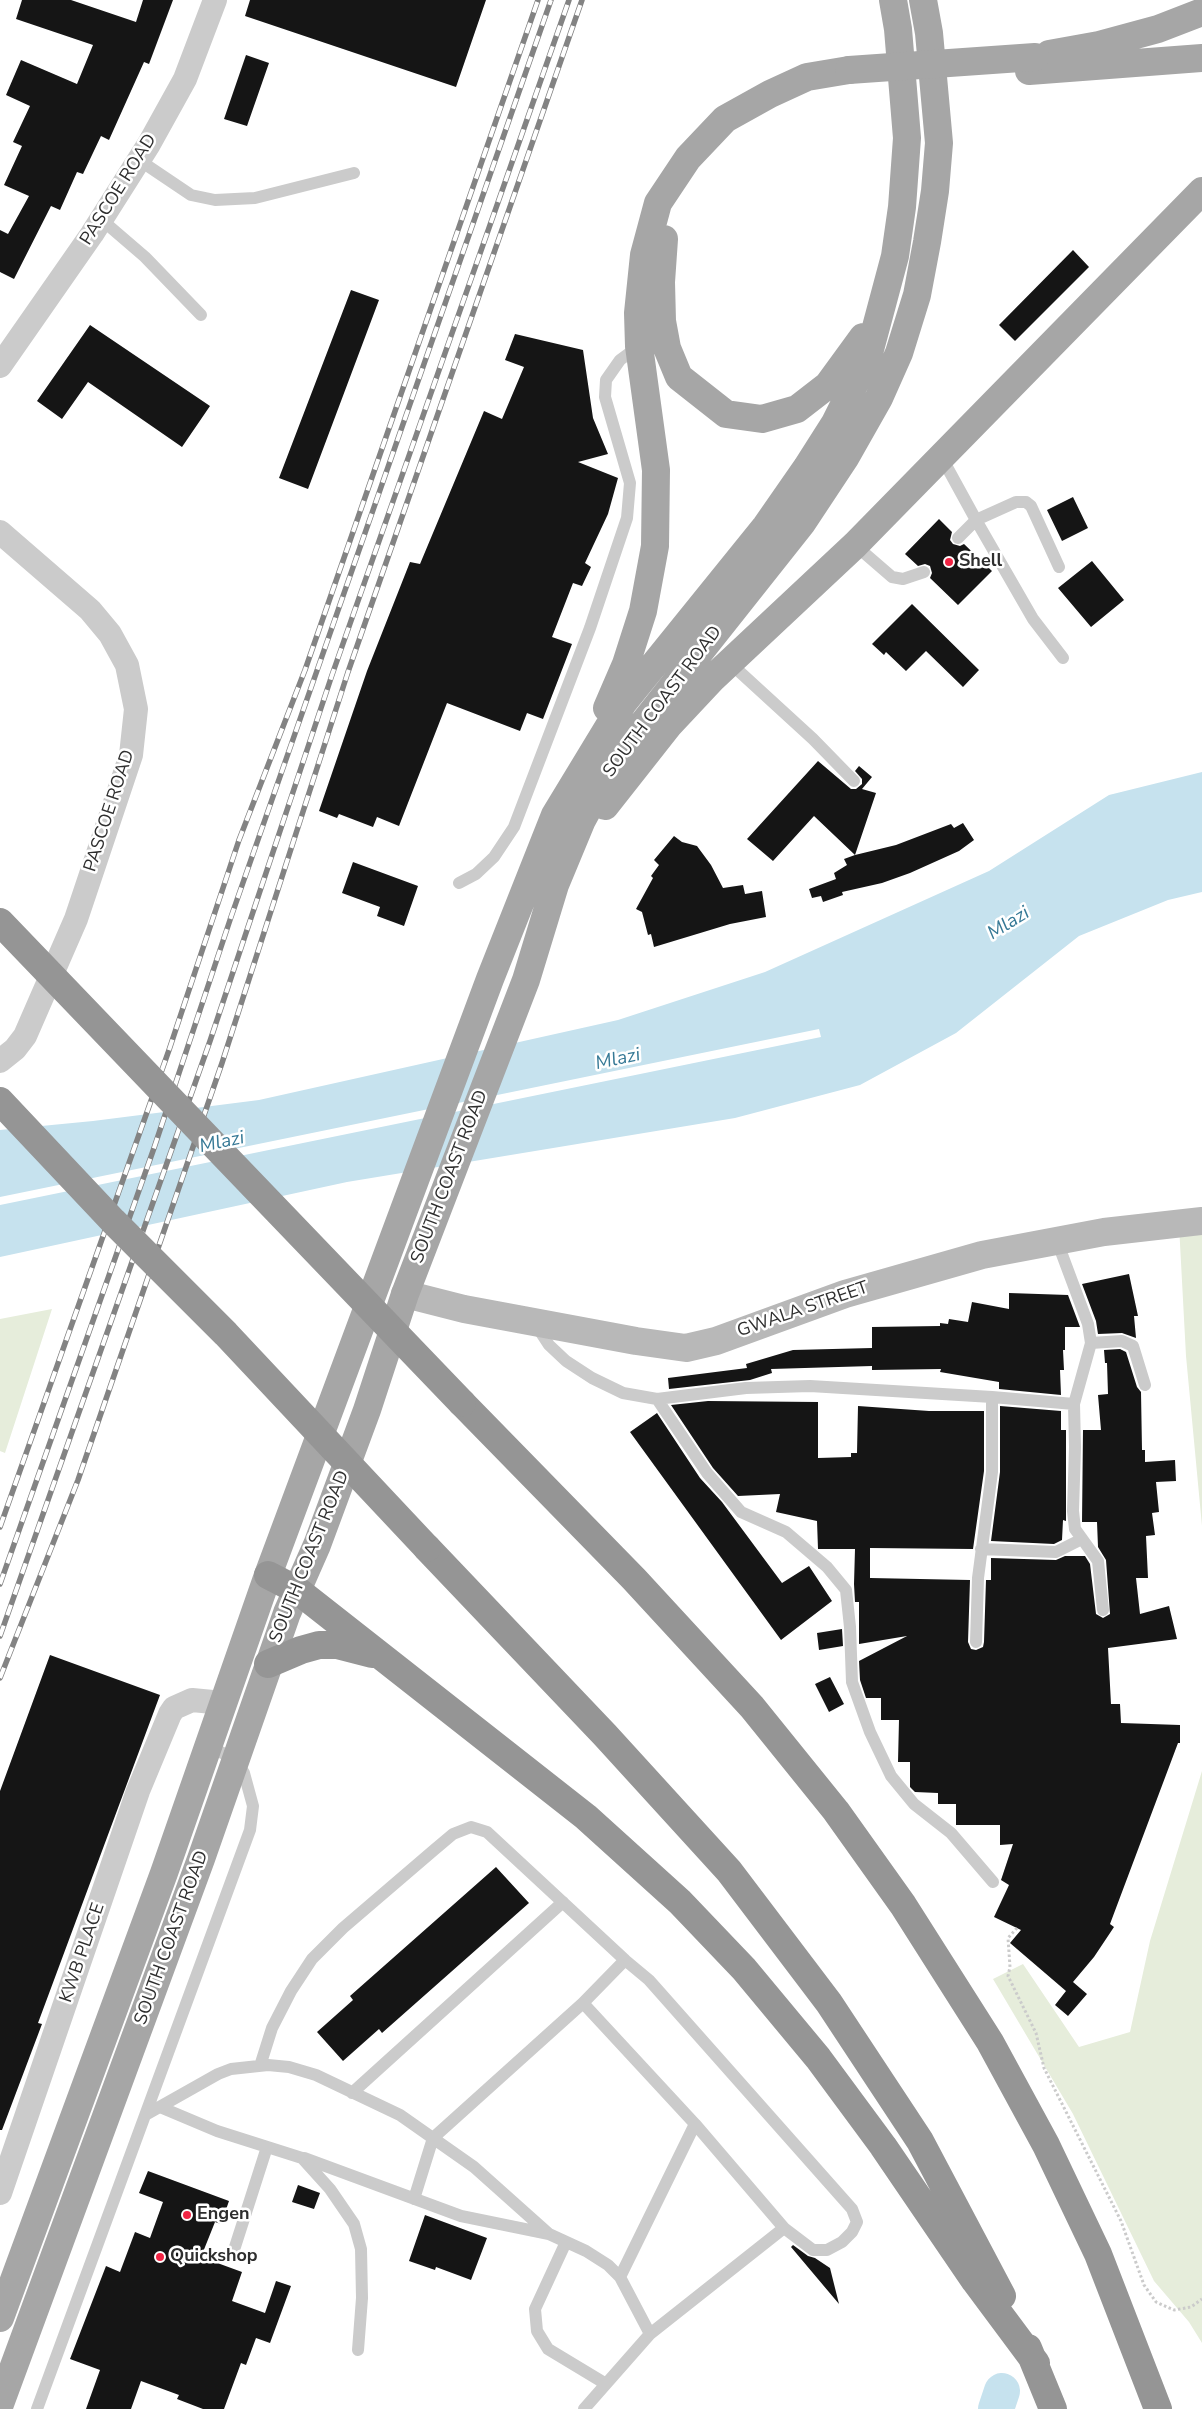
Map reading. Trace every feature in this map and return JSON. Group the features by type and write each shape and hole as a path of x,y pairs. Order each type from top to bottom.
{"highway":[{"path":"0,922 462,1403 634,1579 752,1707 836,1812 903,1905 990,2042 1046,2144 1098,2254 1158,2409"},
{"path":"0,1101 113,1221 226,1334 605,1735 729,1871 829,2003 920,2141 968,2228 1036,2363 1054,2409"},
{"path":"268,1575 297,1590 586,1817 680,1902 744,1969 818,2058 878,2138 974,2281 1036,2363"},
{"path":"268,1664 300,1650 319,1645 337,1645 381,1656"}],"main road":[{"name":"SOUTH COAST ROAD","path":"0,2318 164,1873 268,1575 490,979 555,815 623,703 766,526 807,467 835,423 868,357 897,246 907,138 898,29 893,0"},
{"name":"SOUTH COAST ROAD","path":"0,2404 201,1859 268,1664 317,1545 367,1410 418,1257 526,980 539,944 555,885 582,820 615,759 802,523 845,458 879,398 899,353 917,295 935,191 939,142 929,33 923,0"},
{"path":"1032,64 1158,29 1202,12"},
{"path":"555,815 626,664 643,611 654,556 656,470 640,346 638,313 644,255 658,203 688,158 725,120 770,94 807,77 850,77 1032,64 1202,58"},
{"path":"850,77 776,103 741,122 712,150 683,185 671,206 665,227 661,282 662,321 667,348 679,376 726,414 762,419 797,409 828,385 856,349 884,300"},
{"path":"539,944 552,920 597,817 668,726 730,663 855,546 1202,191"}],"street":[{"name":"PASCOE ROAD","path":"0,366 102,220 139,160 185,79 214,0"},
{"name":"PASCOE ROAD","path":"0,532 90,610 110,634 126,665 136,709 131,755 76,919 25,1036 0,1061"},
{"name":"GWALA STREET","path":"405,1294 464,1309 636,1342 686,1348 716,1341 845,1294 982,1255 1104,1232 1202,1221"},
{"name":"KWB PLACE","path":"0,2193 138,1791 170,1714 174,1708 192,1700 223,1703"}],"lane":[{"path":"139,160 191,195 215,200 255,198 354,173"},
{"path":"102,220 145,257 200,315"},
{"path":"459,883 476,874 494,857 514,827 590,628 627,518 630,483 605,397 606,380 620,360 640,346"},
{"path":"942,458 1033,618 1063,658"},
{"path":"958,538 976,520 1016,502 1026,502 1031,506 1059,567"},
{"path":"855,546 892,576 903,579 924,572"},
{"path":"730,663 813,739 854,781"},
{"path":"1057,1241 1088,1324 1091,1343 1074,1404 1075,1447 1072,1511 1075,1529 1098,1561 1103,1610"},
{"path":"534,1322 549,1345 566,1361 585,1373 623,1393 657,1399 746,1388 810,1386 1074,1404"},
{"path":"1091,1343 1122,1341 1133,1346 1145,1385"},
{"path":"976,1642 978,1578 992,1472 992,1397"},
{"path":"657,1399 707,1473 741,1512 786,1532 827,1567 846,1590 850,1627 852,1682 870,1732 891,1776 914,1804 951,1833 993,1882"},
{"path":"981,1550 1056,1552 1082,1538"},
{"path":"37,2409 147,2114 188,1994 250,1830 253,1806 248,1785 235,1759 208,1746"},
{"path":"260,2066 272,2028 291,1991 312,1959 343,1928 453,1834 471,1827 487,1832 649,1980 852,2209 857,2222 852,2232 842,2242 827,2250 813,2250 784,2228 695,2124 583,2002"},
{"path":"352,2093 563,1902"},
{"path":"414,2199 432,2138 583,2002 625,1960"},
{"path":"147,2114 218,2074 243,2067 289,2067 316,2075 400,2116 474,2167 549,2234"},
{"path":"160,2107 217,2131 302,2158 461,2216 549,2234 608,2265 620,2277 650,2334"},
{"path":"620,2277 695,2124"},
{"path":"234,2250 267,2147"},
{"path":"302,2158 330,2189 346,2212 358,2236 361,2249 362,2298 358,2350"},
{"path":"584,2409 650,2334 784,2228"},
{"path":"566,2242 535,2309 537,2332 548,2349 606,2384"}],"path":[{"path":"1017,1928 1008,1938 1010,1967 1008,1976 1036,2033 1044,2068 1121,2221 1144,2285 1156,2302 1174,2310 1190,2307 1202,2299"}],"green space":[{"path":"1202,1222 1202,1526 1186,1356 1179,1225"},
{"path":"52,1309 5,1453 0,1451 0,1319"},
{"path":"1202,1771 1202,2343 1189,2322 1154,2281 1073,2114 993,1979 1023,1964 1079,2047 1130,2032 1150,1941"}],"water":[{"name":"Mlazi","path":"1202,772 1202,892 1168,900 1079,936 956,1033 860,1085 735,1118 347,1182 0,1257 0,1205 821,1037 819,1029 0,1197 0,1130 93,1121 259,1100 618,1020 765,972 989,871 1109,795"}],"building":[{"path":"22,0 71,0 136,22 143,0 173,0 149,64 144,62 109,140 101,136 83,174 77,172 60,210 51,206 14,279 0,272 0,230 8,234 29,196 4,185 22,146 13,142 30,106 6,95 21,60 77,84 93,45 16,19"},
{"path":"250,0 486,0 456,87 245,16"},
{"path":"246,55 269,63 247,126 224,119"},
{"path":"1073,250 1089,267 1015,341 999,325"},
{"path":"351,290 379,300 308,489 279,478"},
{"path":"90,325 210,406 182,447 88,382 62,419 37,401"},
{"path":"515,334 583,350 593,418 608,454 578,462 618,478 608,514 585,563 591,567 582,586 573,583 552,637 572,644 543,719 527,713 520,731 447,703 399,826 377,817 373,827 339,814 337,818 319,811 367,671 410,562 420,564 484,411 502,419 524,367 505,360"},
{"path":"1073,497 1088,528 1062,541 1047,510"},
{"name":"Shell","path":"939,519 952,532 950,540 953,544 960,546 964,544 992,571 958,605 930,578 932,573 930,566 925,564 918,566 905,554"},
{"path":"1092,561 1124,600 1091,627 1058,588"},
{"path":"912,604 979,670 963,687 926,651 906,671 886,652 884,655 872,644"},
{"path":"818,761 851,789 856,789 862,784 862,779 855,771 859,766 872,777 862,789 876,793 855,855 814,816 773,861 747,839"},
{"path":"963,823 974,840 959,851 910,873 882,883 842,892 843,895 823,902 821,896 812,898 809,889 836,879 834,873 847,865 844,859 896,845 951,824 954,828"},
{"path":"674,836 682,842 697,846 711,865 723,888 743,885 745,894 762,891 766,917 730,924 654,947 651,934 648,935 642,912 636,909 653,878 651,876 659,865 654,860"},
{"path":"353,862 418,886 404,926 377,916 380,907 342,893"},
{"path":"1129,1274 1138,1316 1134,1316 1136,1338 1122,1333 1098,1334 1096,1321 1082,1284"},
{"path":"1009,1293 1068,1295 1080,1327 1065,1327 1064,1370 1060,1370 1061,1395 999,1389 999,1382 940,1372 941,1369 872,1370 872,1366 771,1369 772,1373 750,1380 669,1389 668,1378 747,1368 746,1364 793,1350 872,1348 872,1327 940,1326 940,1323 948,1324 949,1319 968,1322 972,1302 1009,1309"},
{"path":"1120,1349 1126,1352 1137,1387 1141,1392 1142,1450 1145,1450 1145,1462 1175,1460 1176,1481 1156,1482 1159,1512 1152,1513 1155,1535 1146,1536 1148,1578 1136,1578 1140,1614 1169,1606 1177,1639 1108,1648 1111,1704 1120,1704 1121,1723 1180,1725 1180,1743 1178,1743 1110,1924 1114,1927 1094,1957 1073,1982 1087,1994 1068,2016 1055,2005 1066,1991 1010,1943 1021,1930 994,1917 1009,1885 1001,1880 1013,1844 1000,1845 1000,1825 956,1825 956,1804 938,1804 938,1793 915,1792 910,1787 910,1762 898,1762 899,1720 881,1720 881,1698 866,1698 860,1680 859,1661 907,1636 859,1644 859,1602 855,1602 854,1584 855,1549 818,1549 817,1521 776,1512 780,1494 738,1496 713,1468 671,1405 708,1401 818,1402 818,1458 851,1457 851,1453 857,1453 858,1406 929,1411 984,1411 984,1471 973,1549 870,1548 870,1578 970,1580 968,1642 971,1649 976,1650 983,1647 984,1642 986,1580 991,1580 991,1558 1056,1560 1065,1556 1085,1556 1090,1564 1096,1614 1103,1618 1110,1614 1106,1560 1098,1547 1097,1522 1082,1522 1083,1430 1101,1430 1098,1395 1108,1394 1107,1363 1105,1363 1104,1350"},
{"path":"1000,1406 1061,1411 1061,1430 1066,1430 1066,1521 1063,1520 1062,1540 1054,1544 991,1541 1000,1472"},
{"path":"657,1413 700,1478 722,1502 782,1583 809,1566 832,1601 781,1640 630,1432"},
{"path":"842,1629 843,1646 819,1650 817,1633"},
{"path":"50,1655 160,1695 38,2023 42,2024 2,2130 0,2130 0,1791"},
{"path":"830,1677 844,1704 829,1712 815,1684"},
{"path":"496,1867 529,1903 382,2033 379,2029 343,2061 317,2032 353,2000 350,1996"},
{"path":"148,2171 229,2201 221,2224 215,2222 201,2257 242,2272 232,2301 265,2313 276,2281 291,2286 270,2343 256,2338 246,2365 241,2363 224,2409 203,2409 177,2399 179,2395 141,2381 131,2409 86,2409 100,2370 70,2359 106,2266 120,2272 135,2232 150,2238 163,2202 139,2193"},
{"path":"298,2185 320,2193 314,2209 292,2202"},
{"path":"425,2215 487,2238 471,2280 436,2267 435,2270 409,2261"},
{"path":"793,2245 830,2268 839,2304 791,2247"}],"waterway":[{"path":"996,2409 1002,2391"}],"railway":[{"path":"0,1527 169,1050 239,840 305,670 538,0"},
{"path":"0,1584 154,1148 231,917 551,0"},
{"path":"0,1636 210,1041 332,675 569,0"},
{"path":"0,1678 78,1480 222,1063 348,672 582,0"}],"place":[{"name":"Shell","path":"949,562"},
{"name":"Engen","path":"187,2215"},
{"name":"Quickshop","path":"160,2257"}]}
